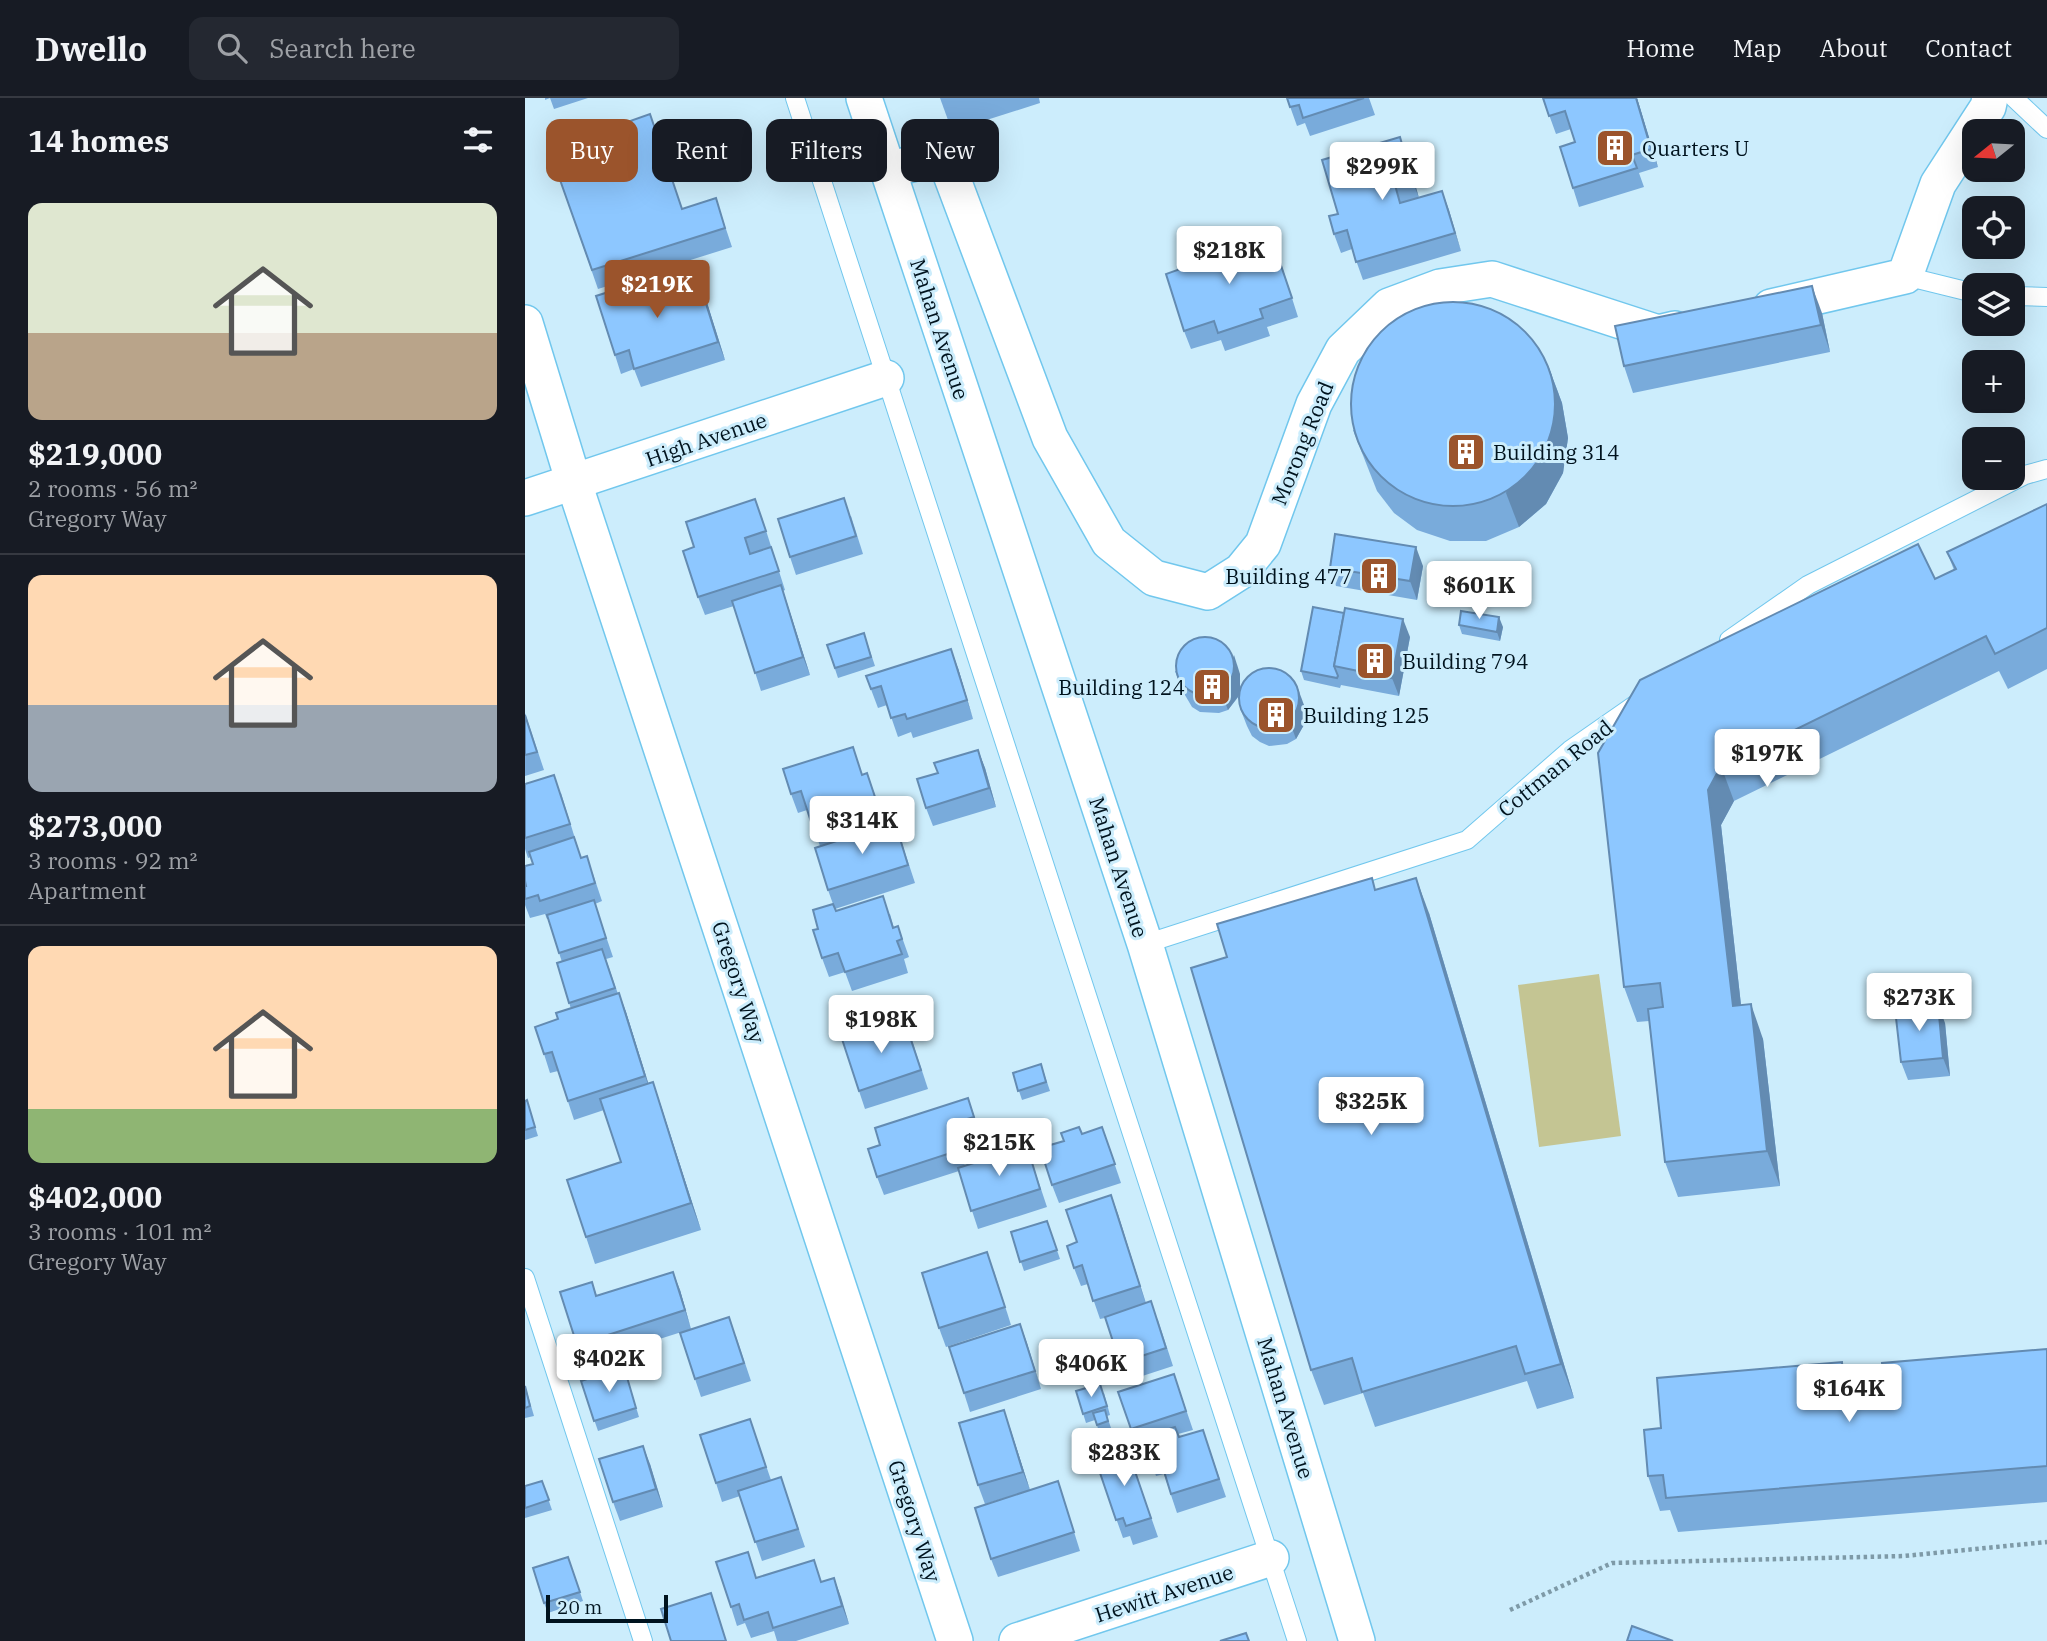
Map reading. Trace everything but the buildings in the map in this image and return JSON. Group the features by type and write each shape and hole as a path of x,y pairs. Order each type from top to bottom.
{"street":[{"name":"Mahan Avenue","path":"864,98 871,119"},
{"path":"1905,276 1938,184 1988,107 1990,98"},
{"name":"Morong Road","path":"887,170 944,156 1050,438 1109,541 1154,578 1208,592 1241,570 1263,544 1314,404 1343,350 1389,306 1440,287 1492,279 1658,333 1905,276"},
{"name":"Mahan Avenue","path":"887,170 1145,944 1357,1641"},
{"name":"Gregory Way","path":"525,323 574,483 955,1641"},
{"name":"High Avenue","path":"525,498 886,378"},
{"name":"Hewitt Avenue","path":"1017,1641 1271,1558"}],"lane":[{"path":"795,98 1297,1641"},
{"path":"2014,98 2047,129"},
{"path":"1905,276 1962,290"},
{"path":"2025,296 2047,297"},
{"path":"1718,648 1808,585 2025,475 2047,469"},
{"name":"Cottman Road","path":"1145,944 1467,840 1570,750 1650,695"},
{"path":"525,1278 643,1641"}],"path":[{"path":"1510,1610 1612,1563 1904,1556 2047,1542"}],"green space":[{"path":"1599,974 1621,1136 1539,1147 1518,985"}],"place":[{"name":"Quarters U","path":"1615,148"},
{"name":"Building 314","path":"1466,452"},
{"name":"Building 477","path":"1379,576"},
{"name":"Building 794","path":"1375,661"},
{"name":"Building 124","path":"1212,687"},
{"name":"Building 125","path":"1276,715"}]}
